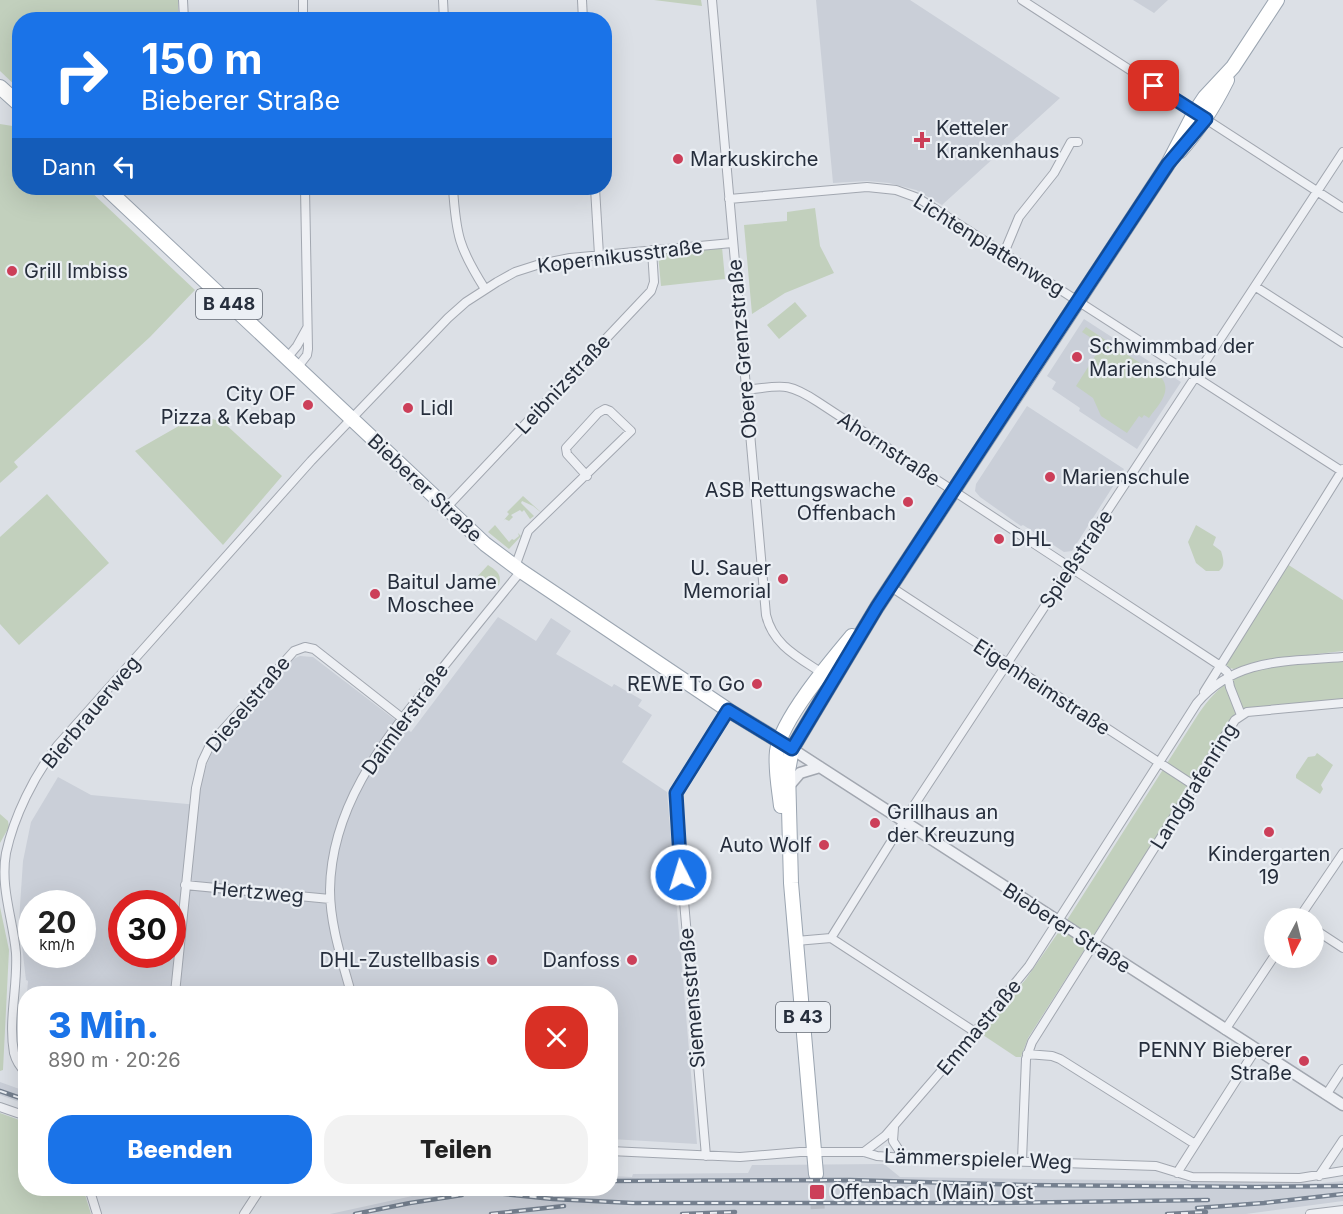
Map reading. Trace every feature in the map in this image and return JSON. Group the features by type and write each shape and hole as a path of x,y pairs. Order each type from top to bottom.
{"main road":[{"name":"B 43","path":"791,883 788,771 792,749 877,607 1168,164 1201,116 1213,108 1233,67 1277,0"},
{"path":"0,87 12,98"},
{"name":"Bieberer Straße","path":"113,195 485,544 518,569 728,710 780,741"},
{"name":"B 43","path":"816,1174 791,883 782,823 777,753 784,730 822,673 877,607"},
{"name":"B 448","path":"780,741 792,749"}],"street":[{"name":"Obere Grenzstraße","path":"712,0 767,620 782,646 822,673"},
{"path":"1022,0 1343,208"},
{"path":"1004,253 1019,218 1054,173 1071,142 1078,142"},
{"name":"Spießstraße","path":"831,938 903,822 1343,152"},
{"name":"Lichtenplattenweg","path":"729,199 857,187 891,189 918,198 1342,471"},
{"path":"292,363 307,355 305,195"},
{"path":"453,195 459,242 468,262 485,289"},
{"path":"595,195 599,255"},
{"name":"Kopernikusstraße","path":"352,420 458,308 509,275 534,265 557,260 732,243"},
{"name":"Leibnizstraße","path":"446,508 651,291 654,285 651,250"},
{"path":"1256,287 1343,343"},
{"path":"292,363 297,346 307,327"},
{"name":"Ahornstraße","path":"745,390 784,386 798,389 1220,665 1226,670 1241,715"},
{"name":"Daimlerstraße","path":"349,986 330,899 335,848 350,803 369,765 402,718 518,569 528,531 587,476 631,432 610,411 605,409 566,448 567,454 587,476"},
{"name":"Bierbrauerweg","path":"18,1061 13,1042 16,951 4,879 10,839 32,786 46,761 67,735 311,461 352,420"},
{"name":"Landgrafenring","path":"1057,922 1202,698 1220,665 1342,471"},
{"name":"Eigenheimstraße","path":"891,587 1195,786"},
{"name":"Dieselstraße","path":"176,986 196,788 207,750 217,735 294,651 305,646 314,649 402,718"},
{"name":"Landgrafenring","path":"1202,698 1228,676 1259,666 1343,657"},
{"name":"Landgrafenring","path":"1028,1054 1032,1042 1235,720 1251,712 1343,703"},
{"name":"Siemensstraße","path":"706,1156 675,797 677,789 728,710"},
{"name":"Bieberer Straße","path":"792,749 1343,1106"},
{"path":"789,788 801,774 820,767"},
{"path":"1306,908 1343,853"},
{"name":"Hertzweg","path":"185,885 330,899"},
{"name":"Emmastraße","path":"864,1152 880,1141 894,1126 975,1032 1029,966 1057,922"},
{"path":"1324,936 1343,948"},
{"path":"796,940 831,938 975,1032"},
{"path":"1225,1030 1266,968"},
{"path":"1177,1173 1256,1049"},
{"path":"1023,1160 1028,1054 1052,1056 1066,1062 1195,1144"},
{"path":"1326,1095 1343,1069"},
{"path":"0,1107 18,1113"},
{"path":"894,1126 893,1142 904,1158"},
{"path":"1320,1176 1343,1140"},
{"name":"Lämmerspieler Weg","path":"618,1151 752,1157 814,1152 864,1152 904,1158 1156,1166 1188,1176 1204,1177 1320,1176 1343,1171"},
{"path":"91,1196 97,1214"},
{"path":"244,1214 256,1196"},
{"path":"1310,1214 1343,1210"}],"shaded area":[{"name":"Ketteler Krankenhaus","path":"816,0 910,0 1060,98 942,205 916,190 889,183 867,181 833,183"},
{"path":"1133,0 1168,0 1154,13"},
{"path":"1084,319 1181,382 1137,449 1079,411 1080,408 1052,389 1056,382 1047,376"},
{"name":"Marienschule","path":"1027,406 1124,469 1072,551 1064,552 1023,525 1021,526 975,491 976,484"},
{"path":"498,617 536,641 551,618 571,631 556,654 612,687 614,684 642,700 638,706 652,715 622,762 667,792 697,1144 618,1139 618,986 28,986 25,968 96,968 96,890 21,890 23,861 31,822 58,777 91,795 198,805 203,773 215,746 291,660 300,656 313,657 411,732"},
{"path":"0,1082 18,1088 18,1101 0,1095"},
{"path":"884,1164 900,1177 1322,1183 1343,1181 1343,1201 1246,1214 330,1214 412,1196 618,1196 618,1176 632,1177 633,1174 748,1173 752,1165"}],"green space":[{"path":"0,0 178,0 178,12 12,12 12,82 0,71"},
{"path":"654,0 701,0 702,6"},
{"path":"0,124 12,126 12,195 94,195 195,290 150,337 14,462 18,467 0,483"},
{"path":"815,208 820,246 834,273 785,293 752,314 744,225 787,221 787,212"},
{"path":"722,247 725,279 661,286 658,254"},
{"path":"795,302 807,316 779,339 767,325"},
{"path":"1086,327 1161,377 1164,383 1163,398 1149,418 1144,415 1142,418 1139,416 1127,433 1101,416 1093,398 1076,386 1102,345 1082,332"},
{"path":"198,415 223,422 282,476 223,545 135,451"},
{"path":"47,494 109,563 19,645 0,624 0,537"},
{"path":"523,496 543,514 522,501 521,503 534,516 530,519 524,510 522,512 520,510 511,515 513,517 509,521 505,519 503,521 509,514 507,512"},
{"path":"495,525 509,542 519,536 518,533 521,536 509,549 488,532"},
{"path":"1196,525 1216,537 1213,545 1221,551 1223,562 1223,567 1219,571 1206,571 1196,563 1188,542"},
{"path":"1287,564 1343,600 1343,651 1274,659 1234,669 1229,668 1225,664"},
{"path":"488,565 496,571 500,578 499,585 491,591 476,578"},
{"path":"1343,661 1343,700 1247,709 1235,714 1028,1038 1021,1057 1016,1057 980,1033 1026,979 1069,917 1206,703 1222,687 1243,674 1286,665"},
{"path":"1317,753 1333,765 1321,785 1323,789 1320,794 1296,778 1308,757 1315,756"},
{"path":"0,814 8,821 9,827 0,843"},
{"path":"0,907 9,950 3,1070 0,1071"},
{"path":"0,1113 18,1119 18,1196 85,1196 91,1214 0,1214"}],"tunnel":[{"path":"816,1174 818,1214"}],"railway":[{"path":"0,1091 18,1097"},
{"path":"618,1181 850,1180 1024,1185 1343,1186"},
{"path":"1197,1208 1343,1194"},
{"path":"355,1214 456,1196"},
{"path":"524,1196 633,1203 993,1203 1208,1200"},
{"path":"491,1214 564,1206"},
{"path":"682,1214 735,1212"},
{"path":"1167,1214 1206,1212"}],"place":[{"name":"Ketteler Krankenhaus","path":"922,140"},
{"name":"Markuskirche","path":"678,159"},
{"name":"Grill Imbiss","path":"12,271"},
{"name":"Schwimmbad der Marienschule","path":"1077,357"},
{"name":"City OF Pizza & Kebap","path":"308,405"},
{"name":"Lidl","path":"408,408"},
{"name":"Marienschule","path":"1050,477"},
{"name":"ASB Rettungswache Offenbach","path":"908,502"},
{"name":"DHL","path":"999,539"},
{"name":"U. Sauer Memorial","path":"783,579"},
{"name":"Baitul Jame Moschee","path":"375,594"},
{"name":"REWE To Go","path":"757,684"},
{"name":"Grillhaus an der Kreuzung","path":"875,823"},
{"name":"Kindergarten 19","path":"1269,832"},
{"name":"Auto Wolf","path":"824,845"},
{"name":"DHL-Zustellbasis","path":"492,960"},
{"name":"Danfoss","path":"632,960"},
{"name":"PENNY Bieberer Straße","path":"1304,1061"},
{"name":"Offenbach (Main) Ost","path":"817,1192"}],"route":[{"path":"681,875 675,801 677,789 728,710 792,749 877,607 1027,378 1168,164 1206,119 1154,86"}]}
